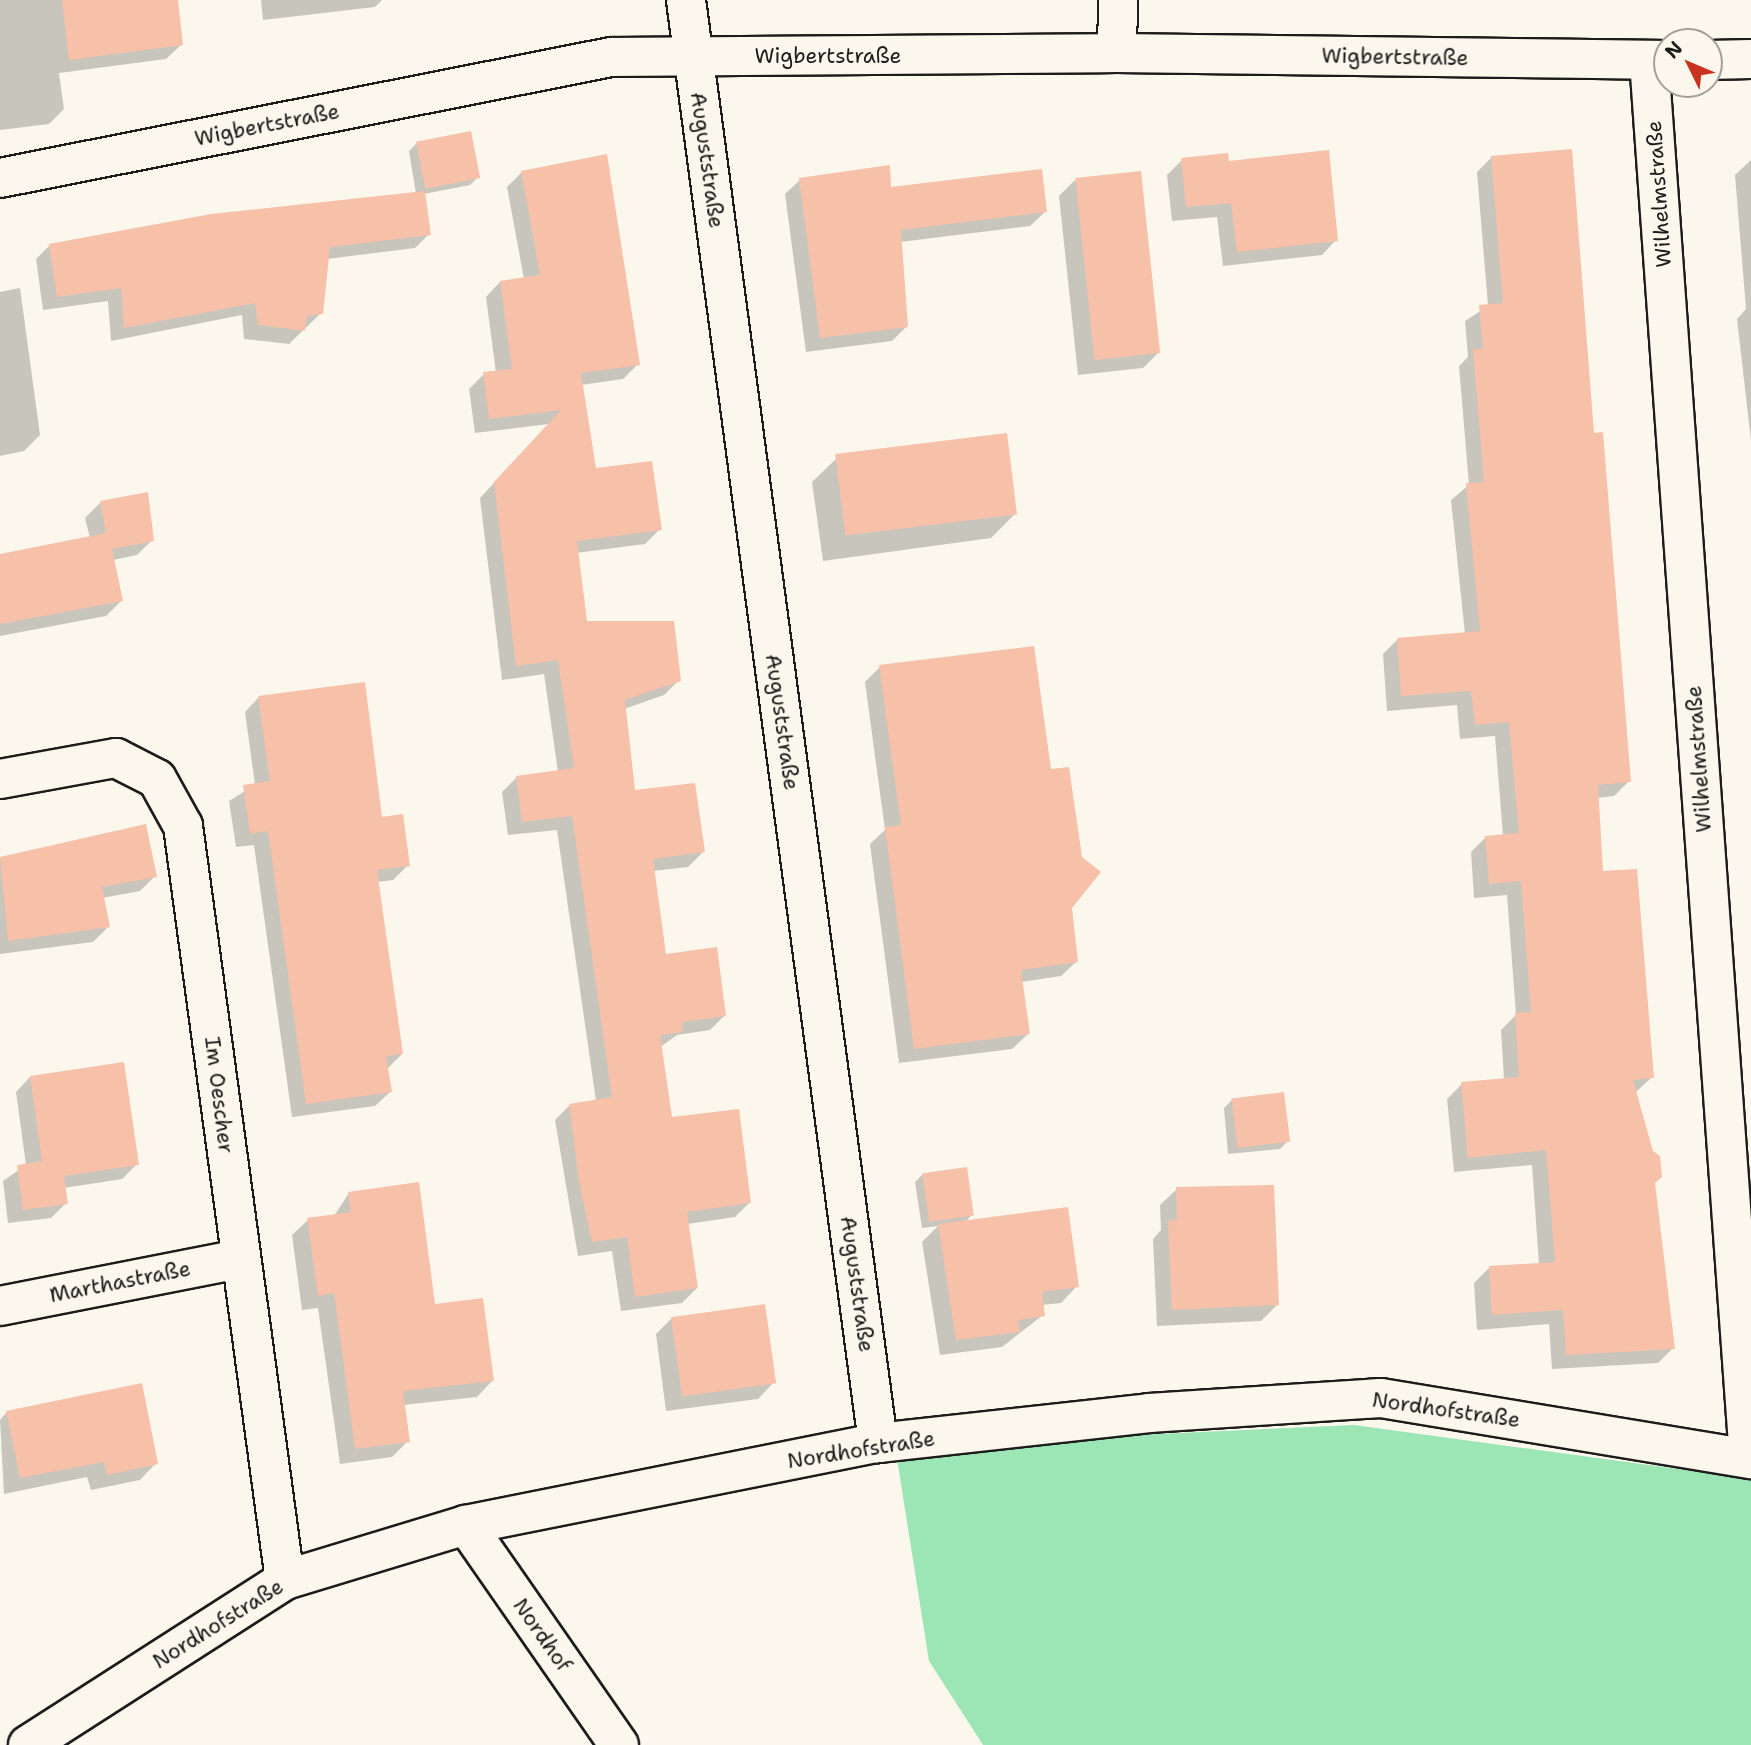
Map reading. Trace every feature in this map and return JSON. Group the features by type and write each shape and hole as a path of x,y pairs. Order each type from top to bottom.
{"street":[{"name":"Auguststraße","path":"686,0 878,1443"},
{"path":"1117,53 1118,0"},
{"name":"Wigbertstraße","path":"0,178 611,57 1117,53 1653,60"},
{"path":"1723,60 1751,59"},
{"name":"Wilhelmstraße","path":"1661,98 1750,1458"},
{"name":"Im Oescher","path":"0,779 116,758 156,779 183,826 285,1580"},
{"name":"Marthastraße","path":"0,1306 240,1259"},
{"name":"Nordhofstraße","path":"28,1745 285,1580 466,1525 878,1443 1149,1413 1381,1398 1750,1458"},
{"name":"Nordhof","path":"466,1525 619,1745"}],"green space":[{"path":"1354,1425 1751,1479 1751,1745 983,1745 929,1661 895,1446"}],"building":[{"path":"62,0 178,0 183,45 69,60"},
{"path":"471,131 480,178 425,189 416,142"},
{"path":"1572,149 1594,433 1603,432 1631,782 1598,785 1603,871 1637,869 1654,1078 1633,1080 1653,1151 1660,1156 1662,1177 1655,1183 1675,1349 1566,1355 1563,1310 1492,1315 1489,1266 1555,1262 1546,1150 1468,1158 1461,1082 1519,1077 1515,1013 1531,1012 1521,881 1489,884 1485,836 1519,833 1509,722 1475,725 1471,691 1401,696 1397,638 1480,631 1466,483 1484,482 1473,349 1483,349 1479,305 1503,303 1491,156"},
{"path":"1329,150 1338,241 1237,252 1231,203 1186,207 1181,158 1228,153 1229,161"},
{"path":"607,154 640,365 581,373 596,468 652,461 662,530 577,541 587,621 674,621 681,681 625,700 635,790 695,783 705,852 653,859 666,954 717,947 726,1016 682,1022 683,1032 660,1035 672,1117 739,1109 751,1203 687,1212 698,1288 635,1297 627,1237 592,1242 579,1182 569,1104 612,1097 572,816 522,822 516,776 574,768 558,660 516,666 494,482 561,410 489,419 483,372 512,369 500,281 540,275 521,171"},
{"path":"890,165 891,187 1042,169 1047,212 901,230 908,327 820,338 799,178"},
{"path":"1141,171 1160,353 1094,360 1075,178"},
{"path":"425,191 431,235 330,247 323,314 307,316 305,331 258,325 255,303 124,328 121,288 57,297 49,244 211,214"},
{"path":"1007,433 1017,514 845,535 835,454"},
{"path":"148,492 154,541 112,549 123,601 0,624 0,554 106,533 100,501"},
{"path":"1034,646 1051,769 1069,767 1082,857 1101,872 1072,908 1078,962 1021,970 1030,1034 914,1049 885,827 901,825 879,665"},
{"path":"365,682 382,817 403,814 410,866 377,870 403,1054 386,1056 392,1092 306,1104 268,831 250,834 243,785 270,781 258,696"},
{"path":"146,824 157,877 102,887 110,927 8,941 0,857"},
{"path":"124,1062 139,1165 64,1176 68,1204 23,1210 17,1165 42,1161 30,1076"},
{"path":"1284,1092 1290,1142 1237,1148 1231,1098"},
{"path":"967,1167 974,1216 929,1222 922,1173"},
{"path":"419,1182 435,1304 483,1298 494,1381 403,1391 410,1442 355,1449 334,1293 318,1296 307,1218 351,1212 348,1192"},
{"path":"1274,1185 1279,1305 1172,1310 1168,1221 1177,1220 1176,1187"},
{"path":"1068,1207 1079,1287 1042,1292 1045,1316 1018,1320 1020,1332 956,1340 938,1224"},
{"path":"765,1304 776,1383 682,1396 671,1317"},
{"path":"142,1383 158,1464 107,1475 104,1462 20,1478 6,1411"}]}
